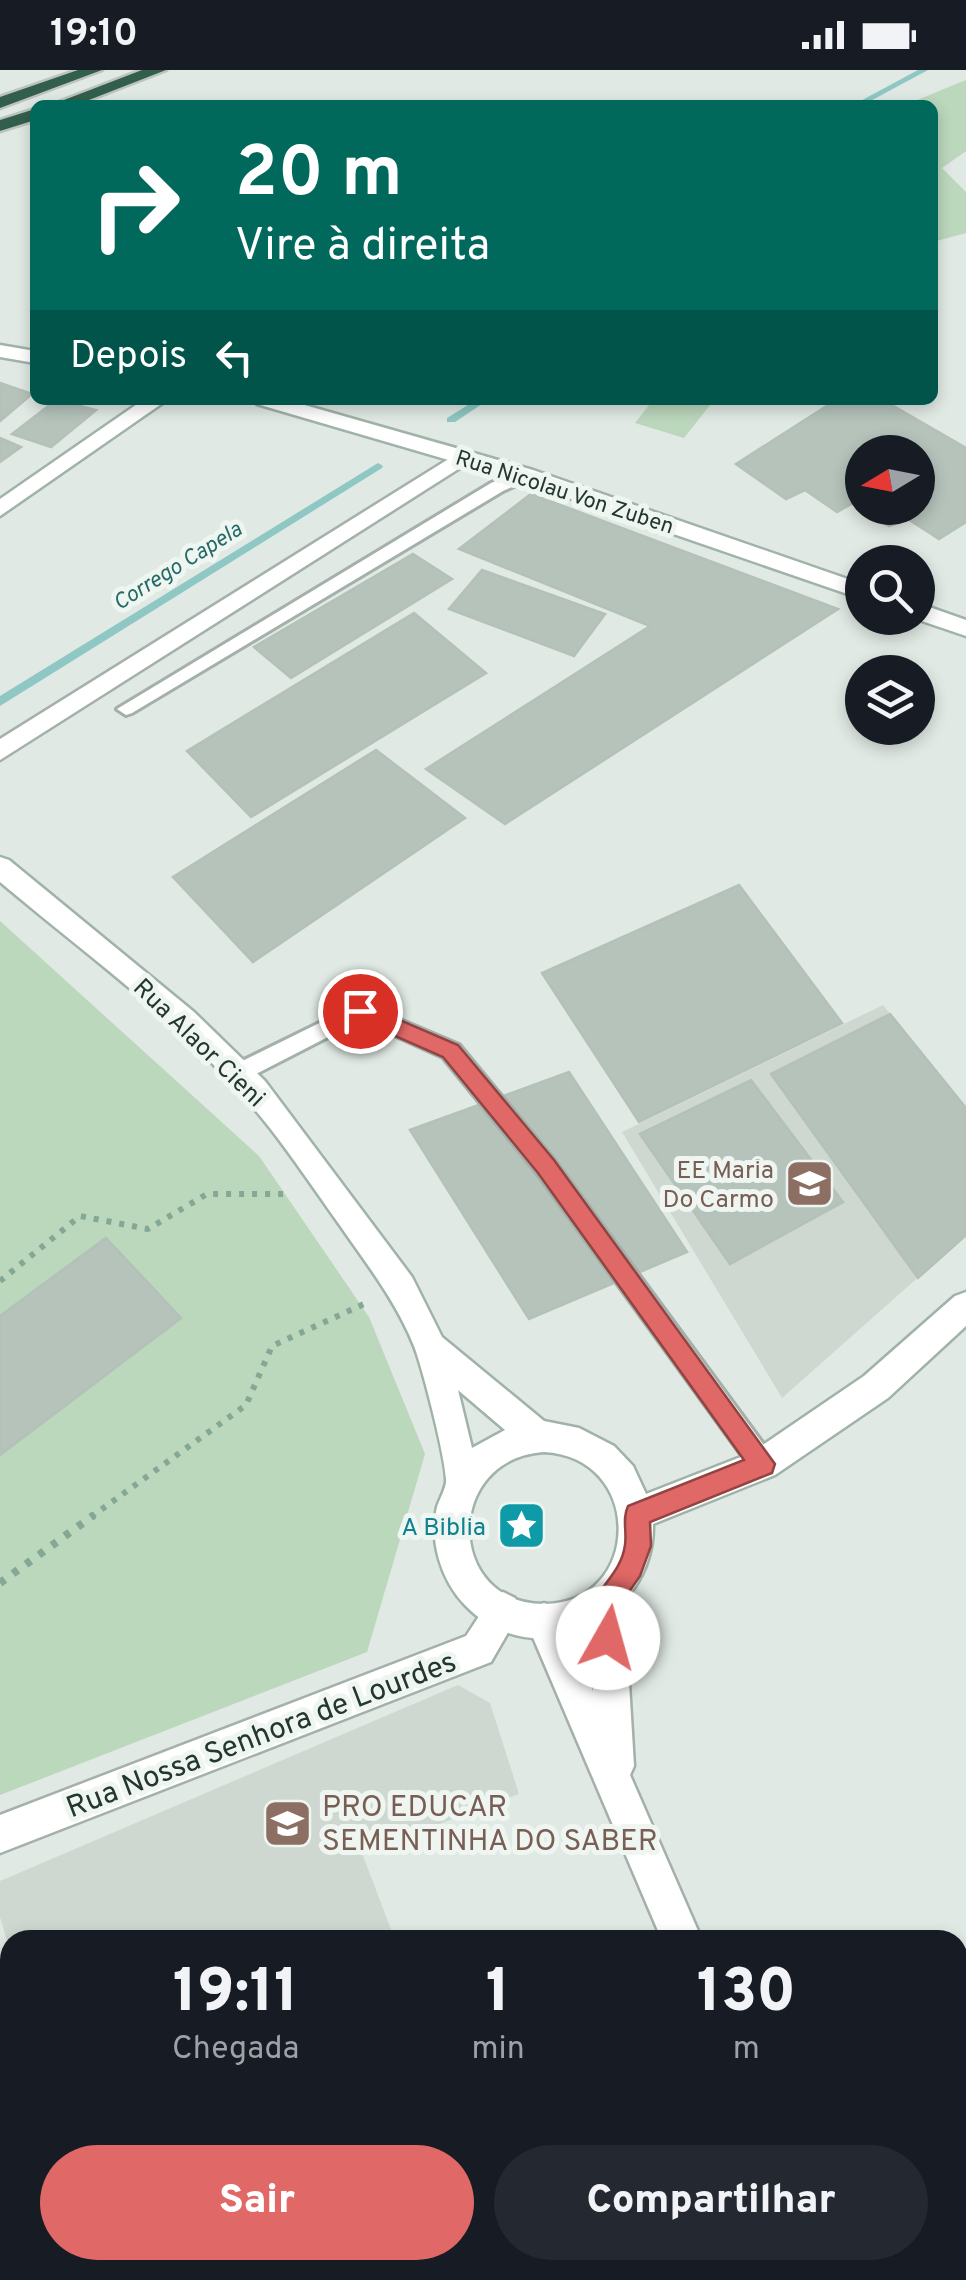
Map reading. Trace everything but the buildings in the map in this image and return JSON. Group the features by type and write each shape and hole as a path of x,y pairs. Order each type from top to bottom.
{"highway":[{"path":"0,103 94,70"},
{"path":"74,100 158,70"},
{"path":"0,126 30,116"}],"main road":[{"path":"0,351 30,355"},
{"path":"0,509 142,405"},
{"name":"Rua Nicolau Von Zuben","path":"282,405 525,475 845,586"},
{"path":"0,750 464,456"},
{"path":"935,617 966,628"},
{"name":"Rua Alaor Cieni","path":"0,867 184,1020 238,1073 321,1175 401,1286 432,1347 464,1482"},
{"path":"637,1514 763,1464 876,1387 966,1306"},
{"name":"Rua Alaor Cieni","path":"432,1347 539,1438"},
{"path":"539,1438 582,1445 607,1462 626,1486 637,1514 638,1546 627,1576 606,1600 578,1616 544,1621 486,1601 465,1578 453,1550 450,1521 472,1468 494,1451 539,1438"},
{"path":"606,1600 616,1789"},
{"name":"Rua Nossa Senhora de Lourdes","path":"0,1834 478,1649 503,1610"},
{"path":"544,1621 678,1930"}],"lane":[{"path":"126,709 497,487 525,475"},
{"path":"238,1073 360,1011 450,1051 546,1166 763,1464"}],"path":[{"path":"0,1280 80,1216 148,1229 207,1194 286,1196 321,1175"},
{"path":"0,1583 246,1404 272,1346 401,1286"}],"shaded area":[{"name":"EE Maria Do Carmo","path":"883,1005 966,1108 966,1235 782,1398 622,1132"},
{"name":"PRO EDUCAR SEMENTINHA DO SABER","path":"458,1685 490,1703 519,1794 362,1853 391,1930 4,1930 0,1881"}],"green space":[{"path":"966,80 966,151 942,168 966,192 966,233 938,241 938,100 917,100"},
{"path":"649,405 710,405 684,438 635,423"},
{"path":"0,921 259,1156 369,1317 425,1454 367,1652 0,1795"}],"waterway":[{"name":"Corrego Capela","path":"867,100 924,70"},
{"name":"Corrego Capela","path":"451,420 475,405"},
{"name":"Corrego Capela","path":"0,702 378,466"}],"place":[{"name":"EE Maria Do Carmo","path":"809,1183"},
{"name":"A Biblia","path":"521,1526"},
{"name":"PRO EDUCAR SEMENTINHA DO SABER","path":"287,1823"}],"route":[{"path":"360,1011 450,1051 546,1166 763,1464 637,1514 638,1546 627,1576 606,1600 608,1638"}]}
